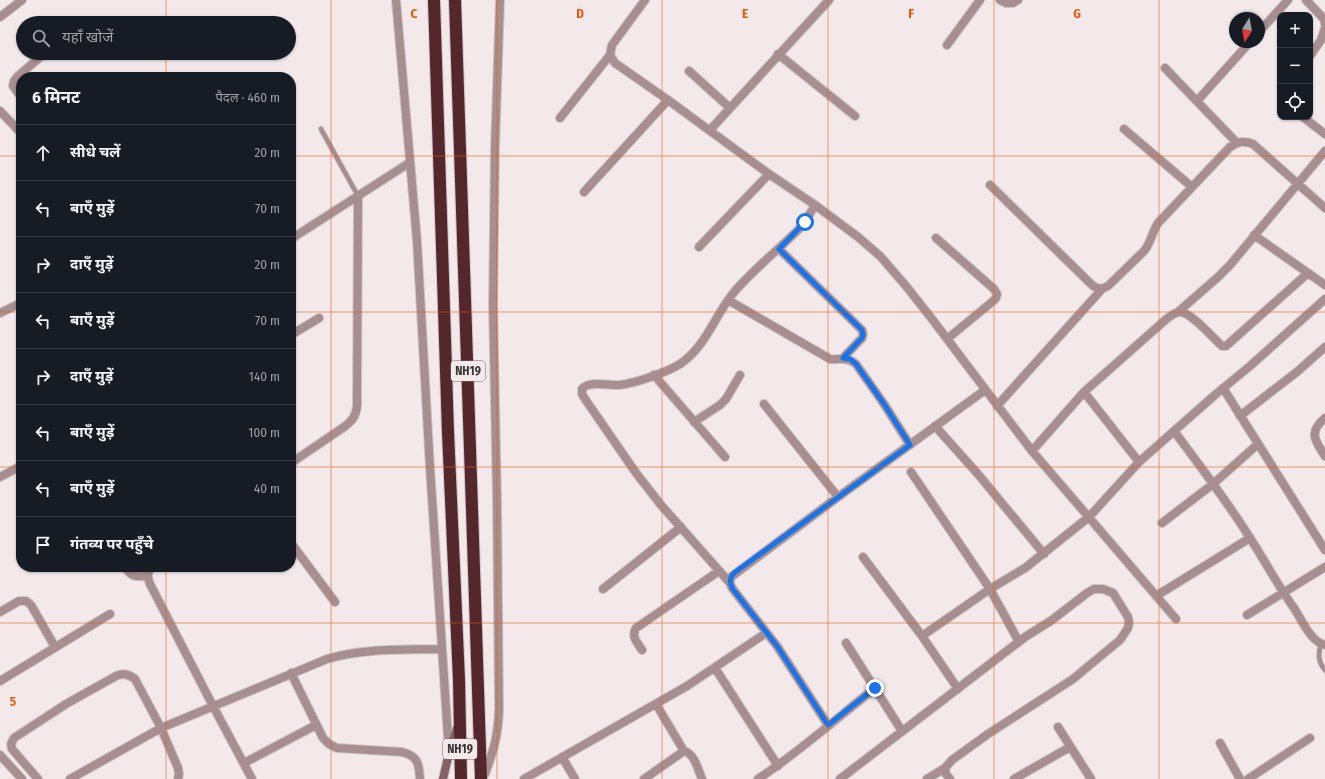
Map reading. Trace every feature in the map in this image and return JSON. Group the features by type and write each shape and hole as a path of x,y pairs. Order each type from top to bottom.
{"highway":[{"name":"NH19","path":"434,0 461,779"},
{"name":"NH19","path":"456,0 479,743 484,777"}],"main road":[{"path":"443,779 449,753 460,719"}],"street":[{"path":"0,17 22,0"},
{"path":"396,0 409,163 418,249 441,649 449,753"},
{"path":"484,777 495,747 498,731 499,710 493,304 495,147 500,0"},
{"path":"560,118 610,55 612,45 644,0"},
{"path":"710,130 829,0"},
{"path":"947,44 980,0"},
{"path":"1000,0 1013,4 1018,0"},
{"path":"1265,25 1288,0"},
{"path":"1306,0 1324,19 1325,24"},
{"path":"1313,51 1325,28"},
{"path":"1197,101 1245,48"},
{"path":"778,54 855,116"},
{"path":"610,55 615,63 769,174 815,205 858,237 880,256 906,286 1032,450 1176,619"},
{"path":"23,72 37,60"},
{"path":"1165,68 1237,142"},
{"path":"689,71 730,108"},
{"path":"16,78 13,86 16,90"},
{"path":"584,192 668,100"},
{"path":"0,111 16,128"},
{"path":"1307,120 1325,134"},
{"path":"1124,128 1192,187"},
{"path":"997,406 1102,289 1108,286 1144,251 1158,222 1230,147 1237,142 1246,141 1253,144 1325,208"},
{"path":"1032,450 1084,392 1163,322 1178,312 1218,277 1325,151"},
{"path":"296,236 409,163"},
{"path":"700,247 769,174"},
{"path":"990,185 1092,285 1097,289 1102,289"},
{"path":"296,460 352,421 356,414 358,196"},
{"path":"815,205 805,222 779,249 742,283 728,300 697,349 679,364 631,383 608,386 591,384 585,385 582,389 582,394 636,473 661,505 730,583 736,594 777,646 828,725"},
{"path":"1254,235 1325,285"},
{"path":"936,238 994,288 997,294 996,298 992,302 947,339"},
{"path":"779,249 862,330 862,338 843,358"},
{"path":"1178,312 1185,313 1191,317 1222,346 1226,346 1308,273"},
{"path":"922,636 990,589 1025,568 1089,517 1139,462 1325,299"},
{"path":"728,300 830,358 850,359 856,364 884,404 910,445"},
{"path":"0,313 16,305"},
{"path":"296,333 319,318"},
{"path":"1240,416 1294,375 1325,347"},
{"path":"654,375 725,457"},
{"path":"694,422 720,405 726,399 740,375"},
{"path":"1223,388 1325,550"},
{"path":"730,583 731,577 734,573 985,390"},
{"path":"1084,392 1139,462"},
{"path":"764,404 838,497"},
{"path":"1325,418 1315,429 1314,436 1325,456"},
{"path":"935,426 977,473 1044,554"},
{"path":"1174,431 1250,538 1313,638 1323,644"},
{"path":"1162,523 1213,484 1258,444"},
{"path":"0,477 16,469"},
{"path":"911,472 990,589 1019,642"},
{"path":"603,589 681,527"},
{"path":"1156,596 1250,538"},
{"path":"296,550 335,602"},
{"path":"863,557 922,636 958,689"},
{"path":"1247,616 1325,568"},
{"path":"642,650 633,637 633,632 636,628 719,571"},
{"path":"128,572 137,577 147,576"},
{"path":"149,572 147,576 150,584 166,618 252,779"},
{"path":"840,779 1019,642 1094,589 1103,589 1113,593 1128,617 1128,628 1120,640 1073,679 988,734 952,760 945,768 927,779"},
{"path":"0,612 18,601 26,601 31,605 55,647"},
{"path":"0,681 110,614"},
{"path":"524,779 656,704 715,668 766,633"},
{"path":"846,643 902,731"},
{"path":"70,779 161,728 327,659 353,653 441,649"},
{"path":"715,668 778,766"},
{"path":"38,779 12,749 11,744 14,738 66,704 124,673 135,679 161,728 178,768 178,779"},
{"path":"291,673 316,725 323,738 329,744 337,748 402,752 411,754 416,760 420,769 420,779"},
{"path":"758,779 778,766 875,688"},
{"path":"656,704 684,751 692,755 702,779"},
{"path":"244,763 316,725"},
{"path":"1058,727 1091,779"},
{"path":"1248,779 1310,738"},
{"path":"1220,743 1240,779"},
{"path":"1014,779 1070,747"},
{"path":"644,779 684,751"},
{"path":"0,755 22,779"},
{"path":"562,757 575,779"},
{"path":"945,768 946,774 950,779"}],"lane":[{"path":"321,129 358,196"},
{"path":"1323,644 1318,653 1319,659 1325,670"}],"route":[{"path":"805,222 779,249 862,330 862,338 843,358 850,359 856,364 910,445 734,573 731,577 730,583 753,617 777,646 828,725 875,688"}]}
